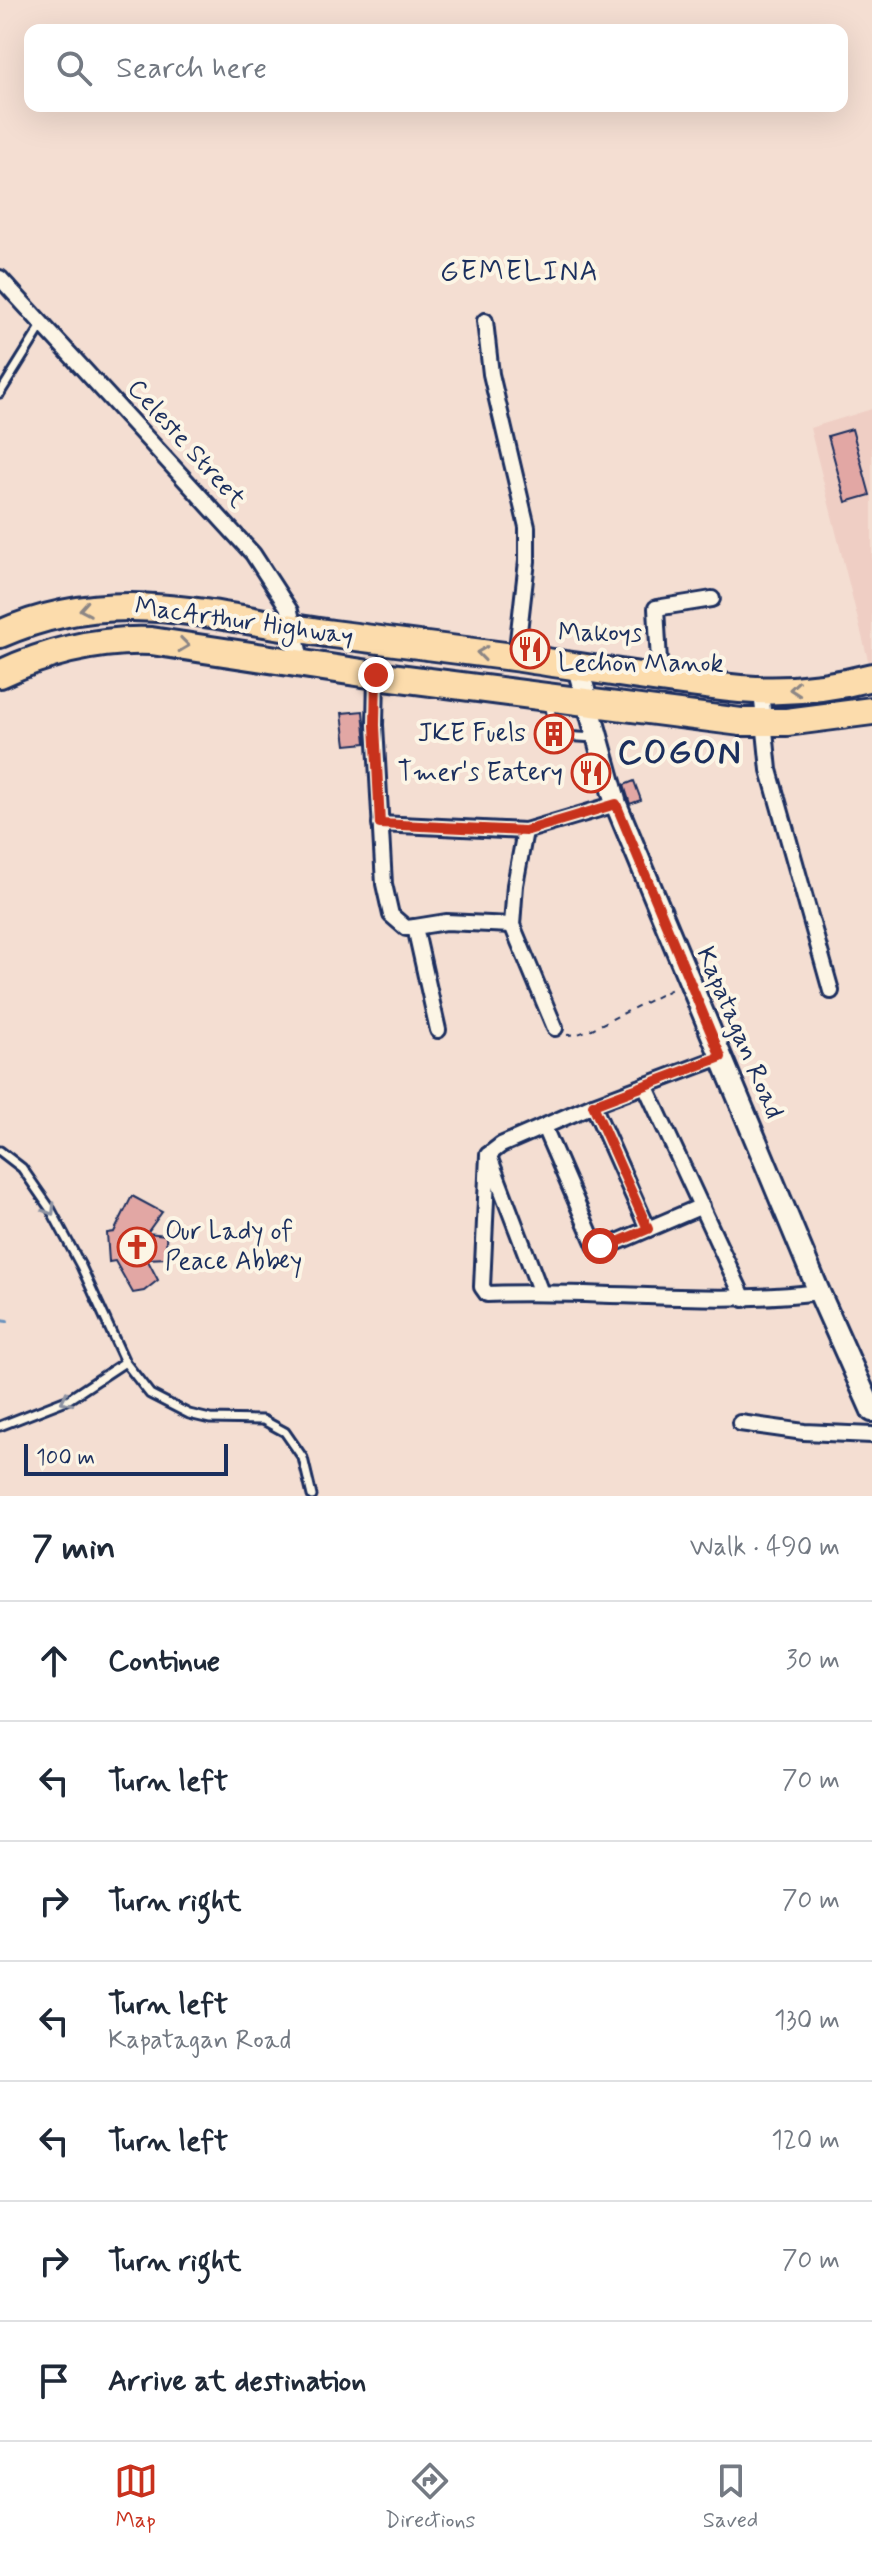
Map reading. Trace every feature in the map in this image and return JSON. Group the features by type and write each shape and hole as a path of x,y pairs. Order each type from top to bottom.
{"highway":[{"name":"MacArthur Highway","path":"0,634 68,612 126,606 211,614 660,680 761,691 838,684 872,677"},
{"name":"MacArthur Highway","path":"0,674 54,652 115,640 191,646 376,675 729,720 811,720 872,711"}],"main road":[{"name":"Kapatagan Road","path":"578,668 616,804 819,1292 872,1411"}],"street":[{"name":"Celeste Street","path":"0,278 253,554 284,601 295,628 302,664"},
{"path":"485,321 491,374 527,527 527,561 516,658"},
{"path":"660,680 656,608 712,599"},
{"path":"376,675 380,824 384,884 391,915 406,928 446,922 512,925"},
{"path":"761,691 769,770 831,991"},
{"path":"380,824 525,831 616,804"},
{"path":"525,831 515,885 512,925 555,1028"},
{"path":"415,927 438,1030"},
{"path":"721,1057 593,1105 501,1145 488,1155 482,1287 487,1294 584,1292 744,1299 819,1292"},
{"path":"645,1085 744,1299"},
{"path":"593,1105 648,1229"},
{"path":"544,1127 595,1245 606,1247 702,1206"},
{"path":"488,1155 541,1293"},
{"path":"740,1423 804,1432 872,1435"}],"lane":[{"path":"0,393 43,324"},
{"path":"549,696 554,730"},
{"path":"564,736 596,738"},
{"path":"0,1151 22,1168 51,1210 81,1266 125,1362 150,1394 189,1414 210,1419 263,1420 285,1432 303,1458 312,1496"},
{"path":"0,1426 69,1399 125,1362"}],"path":[{"path":"555,1028 565,1035 578,1034 689,980"}],"shaded area":[{"path":"872,409 872,663 869,664 810,428"}],"building":[{"path":"852,429 870,495 846,502 828,436"},
{"path":"363,711 366,743 346,745 342,713"},
{"path":"634,781 641,800 630,804 624,785"},
{"name":"Our Lady of Peace Abbey","path":"132,1196 162,1212 147,1233 166,1235 167,1258 147,1259 158,1280 144,1291 133,1293 115,1261 109,1262 107,1233 114,1232"}],"waterway":[{"path":"0,1320 7,1321"}],"place":[{"name":"Makoys Lechon Manok","path":"530,649"},
{"name":"JKE Fuels","path":"554,734"},
{"name":"Tmer's Eatery","path":"591,773"},
{"name":"Our Lady of Peace Abbey","path":"137,1247"}],"district":[{"name":"GEMELINA","path":"520,272"},
{"name":"COGON","path":"680,753"}],"route":[{"path":"376,675 380,824 525,831 616,804 721,1057 593,1105 648,1229 606,1247 600,1246"}]}
